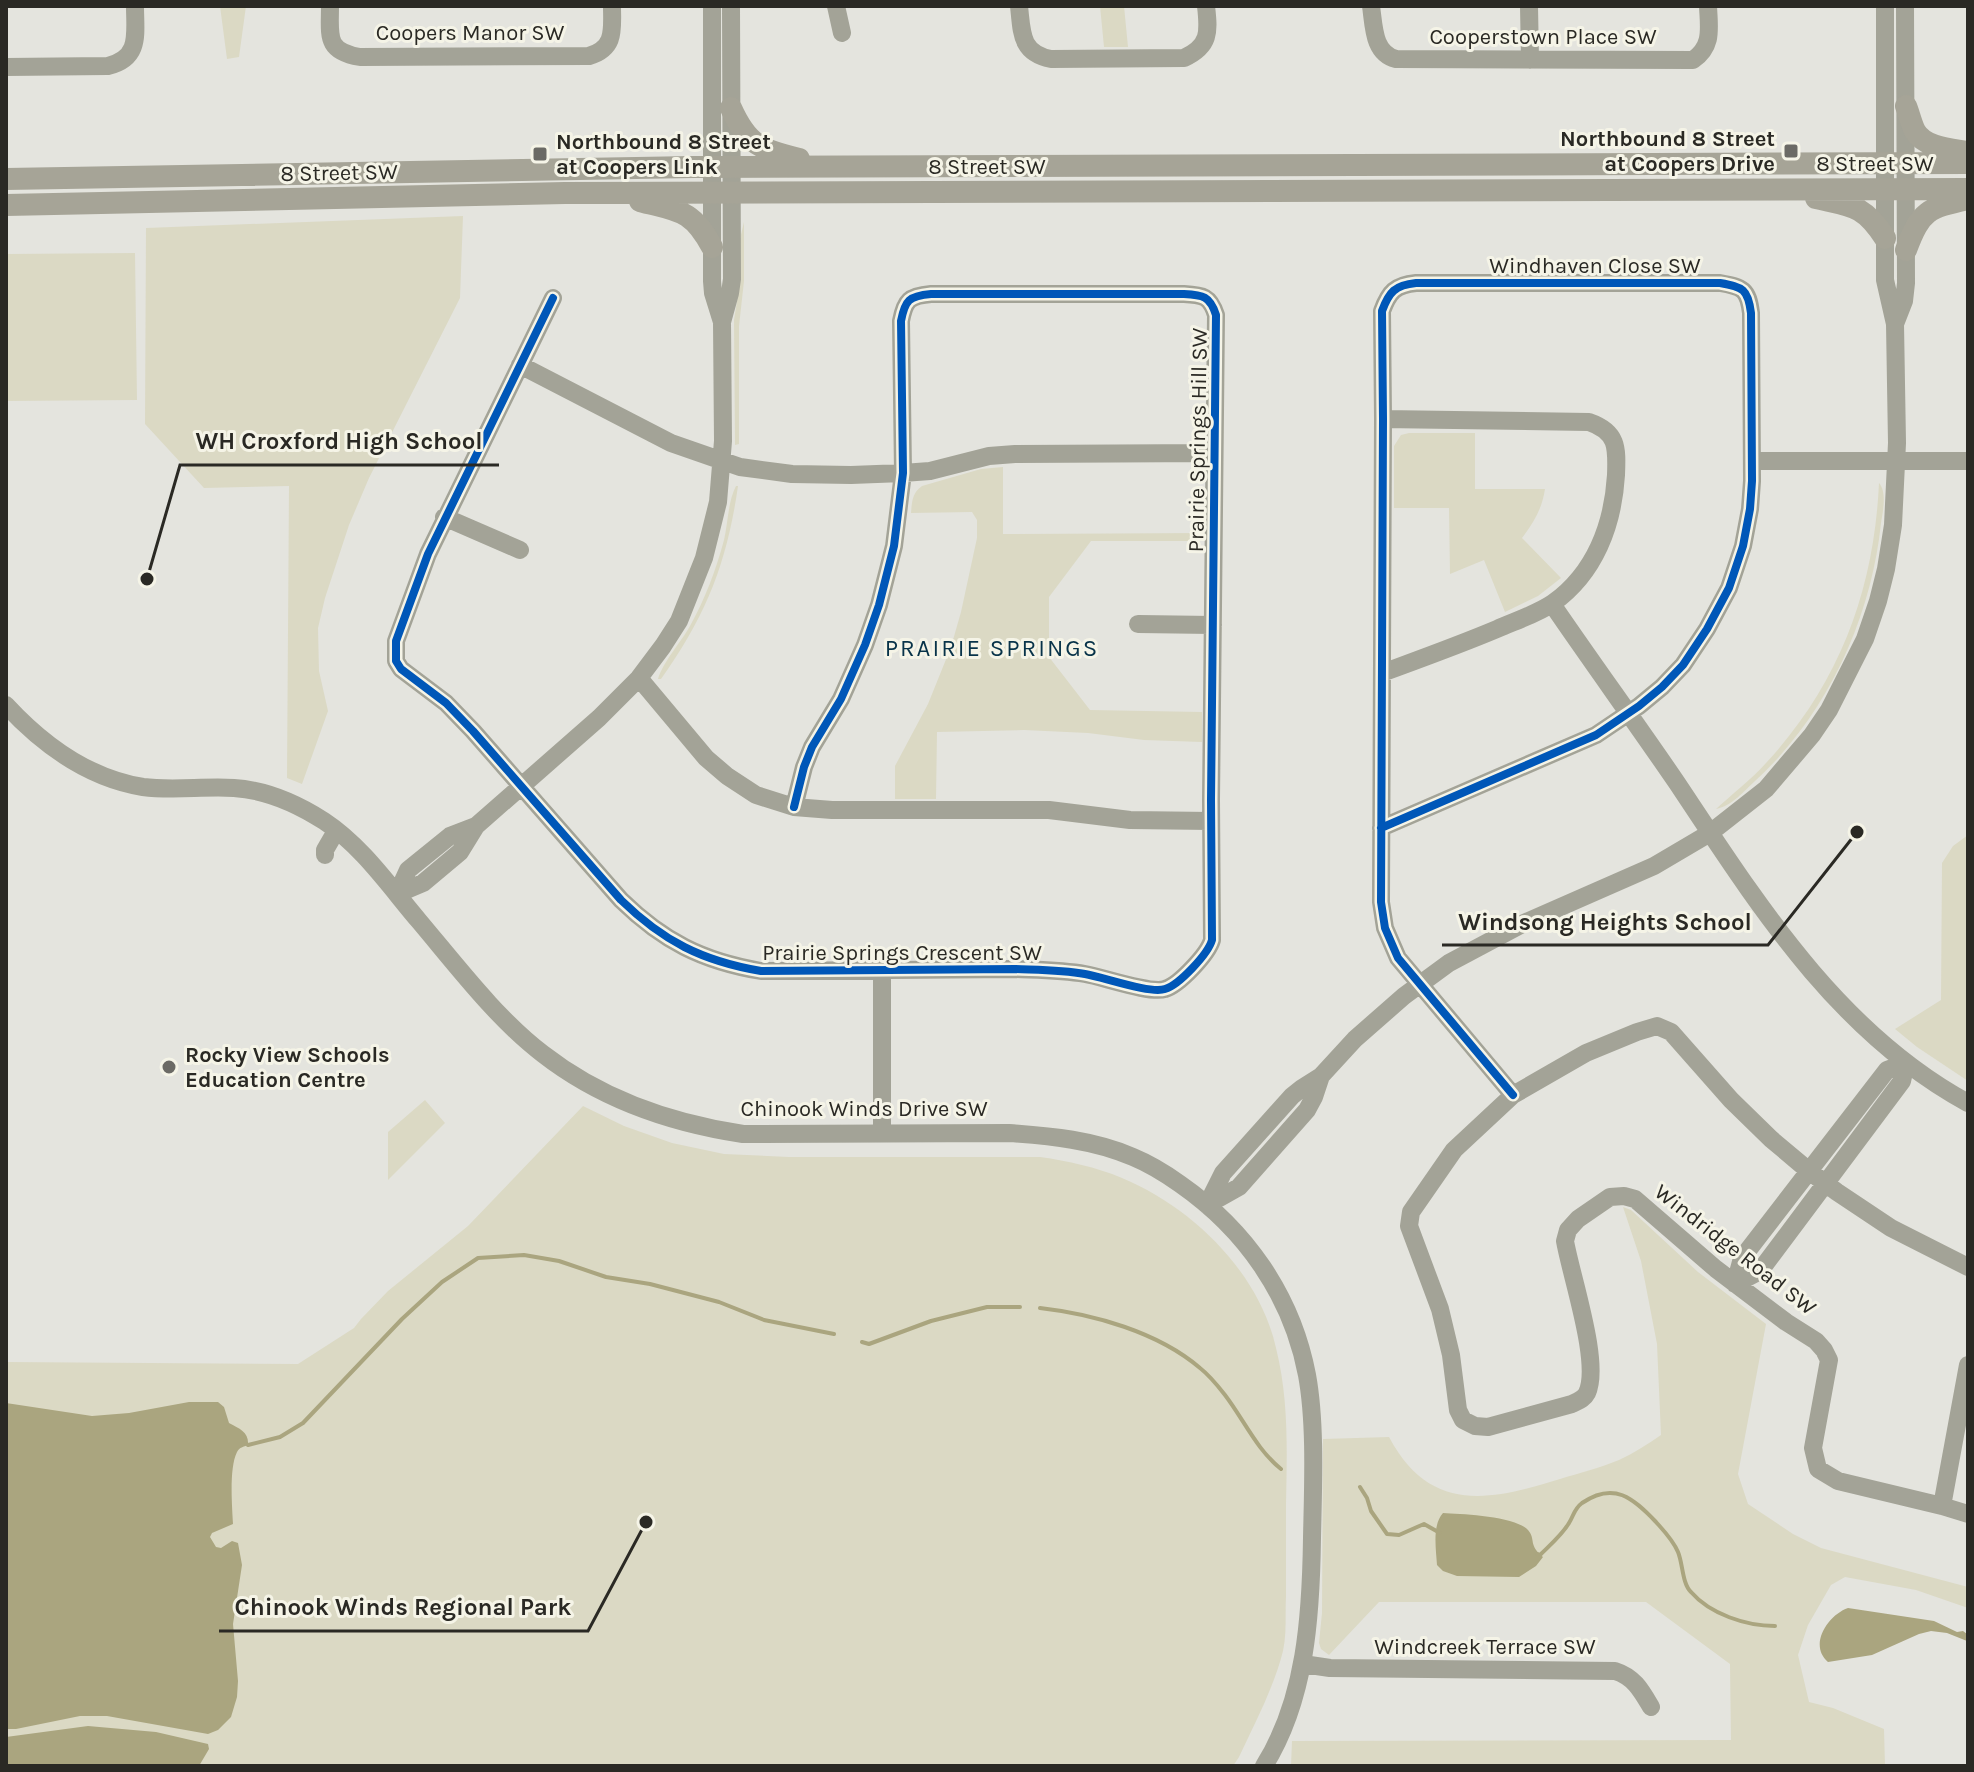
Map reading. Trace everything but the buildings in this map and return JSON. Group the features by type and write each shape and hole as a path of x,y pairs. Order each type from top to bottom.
{"main road":[{"path":"1906,106 1915,131 1923,141 1968,152"},
{"path":"731,108 740,128 750,140 777,152 827,166"},
{"name":"8 Street SW","path":"6,179 478,169 827,166 1968,163"},
{"path":"1775,189 1851,206 1866,213 1885,238"},
{"name":"8 Street SW","path":"6,205 611,193 1968,189"},
{"path":"611,193 690,217 701,227 712,247"},
{"path":"1906,250 1920,219 1928,211 1968,199"}],"street":[{"path":"6,67 108,66 119,63 134,48 135,6"},
{"name":"Coopers Manor SW","path":"330,6 331,38 335,48 345,55 360,57 589,56 607,46 612,6"},
{"path":"397,894 408,870 450,836 476,826 599,718 639,678 679,621 694,587 718,502 722,461 722,322 732,279 722,193 712,6"},
{"path":"722,167 731,108 731,6"},
{"path":"836,6 842,33"},
{"path":"1019,6 1026,43 1032,51 1051,59 1184,58 1204,43 1207,32 1206,6"},
{"name":"Cooperstown Place SW","path":"1371,6 1380,49 1388,57 1530,60 1693,60 1702,54 1708,44 1708,6"},
{"path":"1529,6 1530,60"},
{"path":"1885,6 1896,189 1906,250 1904,301 1895,324"},
{"path":"1896,164 1906,106 1905,6"},
{"path":"1207,1205 1223,1173 1292,1096 1321,1076 1355,1039 1418,984 1449,963 1524,923 1654,866 1710,833 1766,789 1812,735 1865,639 1886,569 1893,525 1897,461 1895,324 1885,280 1885,238 1896,189"},
{"path":"722,193 712,247 713,293 722,322"},
{"name":"Windhaven Close SW","path":"1381,828 1596,735 1662,687 1683,665 1729,588 1743,546 1750,509 1751,313 1750,300 1745,291 1720,283 1404,284 1388,295 1382,311 1383,419 1381,828 1381,902 1385,928 1398,958 1513,1095"},
{"name":"Prairie Springs Hill SW","path":"903,473 901,321 903,308 910,299 931,294 1184,294 1205,297 1213,304 1216,315 1211,821"},
{"name":"Prairie Springs Crescent SW","path":"553,298 444,517 396,641 396,661 401,669 446,703 473,731 643,922 671,941 700,955 732,966 761,971 1053,970 1082,973 1153,990 1167,989 1206,953 1212,940 1211,821"},
{"path":"520,365 671,443 740,467 792,474 930,471 989,456 1214,453"},
{"path":"1382,673 1552,604 1580,579 1604,539 1615,487 1616,448 1611,435 1603,427 1589,422 1383,419"},
{"path":"1752,461 1968,461"},
{"path":"794,807 812,747 853,674 879,605 894,546 903,473"},
{"path":"444,517 520,550"},
{"path":"1552,604 1772,921 1820,982 1854,1019 1906,1063 1968,1103"},
{"path":"1138,624 1213,625"},
{"path":"639,678 706,758 727,776 756,795 794,807 832,810 1049,810 1130,820 1211,821"},
{"name":"Chinook Winds Drive SW","path":"10,718 56,752 110,779 143,787 235,788 272,794 326,822 358,850 475,987 524,1038 543,1055 585,1082 624,1102 670,1119 743,1134 1009,1133 1090,1143 1135,1158 1167,1175 1207,1205 1229,1224 1257,1256 1279,1292 1295,1327 1307,1377 1312,1426 1312,1568 1303,1664 1279,1740 1264,1766"},
{"path":"325,855 336,831"},
{"path":"882,970 882,1133"},
{"name":"Windridge Road SW","path":"1968,1267 1891,1228 1809,1171 1731,1100 1671,1032 1657,1026 1586,1053 1513,1095 1454,1150 1411,1212 1409,1226 1440,1309 1451,1355 1458,1410 1463,1420 1475,1426 1488,1427 1572,1404 1582,1399 1588,1391 1591,1374 1588,1347 1565,1241 1568,1230 1578,1219 1610,1197 1624,1196 1635,1199 1735,1284 1816,1341 1824,1350 1829,1360 1813,1448 1818,1469 1838,1481 1968,1514"},
{"path":"1735,1284 1742,1258 1856,1108 1887,1070 1906,1063"},
{"path":"1735,1284 1760,1271 1902,1081 1906,1063"},
{"path":"1942,1506 1968,1365"},
{"name":"Windcreek Terrace SW","path":"1303,1664 1330,1668 1615,1671 1627,1674 1639,1685 1651,1707"}],"shaded area":[{"path":"220,6 246,6 239,57 227,59"},
{"path":"1100,6 1124,6 1128,47 1104,47"},
{"path":"463,216 460,298 369,478 349,525 325,598 318,628 319,671 328,711 302,784 287,778 289,486 204,488 145,424 146,228"},
{"path":"744,222 744,281 739,326 739,444 735,445 734,320"},
{"path":"135,253 137,400 6,401 6,254"},
{"path":"1475,433 1475,489 1545,489 1537,515 1522,538 1561,578 1538,596 1505,612 1484,560 1450,574 1449,508 1394,508 1394,446 1401,435"},
{"path":"1003,467 1003,534 1203,533 1203,541 1091,541 1049,597 1049,657 1090,710 1202,712 1202,742 1024,730 937,732 936,799 895,799 895,766 928,704 951,647 977,538 977,520 972,512 911,513 913,498 922,486 981,469"},
{"path":"1879,483 1884,502 1876,559 1856,629 1841,663 1824,696 1781,755 1737,798 1716,809 1760,769 1792,733 1833,668 1848,634 1870,561"},
{"path":"736,486 728,540 712,588 677,656 658,679 690,626 710,584"},
{"path":"1968,835 1968,1081 1895,1029 1941,1000 1942,863 1953,846"},
{"path":"425,1100 445,1123 388,1180 388,1132"},
{"path":"583,1106 624,1126 672,1143 724,1154 1040,1157 1071,1163 1112,1174 1148,1191 1197,1224 1219,1245 1255,1293 1267,1320 1280,1368 1286,1426 1284,1644 1269,1691 1233,1766 6,1766 6,1362 298,1364 354,1328 388,1291 468,1226"},
{"path":"1623,1207 1631,1210 1698,1272 1766,1324 1738,1474 1748,1504 1793,1534 1821,1548 1968,1587 1968,1608 1916,1590 1845,1577 1831,1585 1808,1625 1798,1655 1809,1702 1833,1708 1884,1729 1885,1766 1291,1766 1292,1741 1731,1740 1730,1664 1646,1602 1379,1602 1329,1655 1319,1643 1322,1613 1323,1439 1389,1437 1405,1462 1423,1479 1443,1490 1486,1496 1534,1487 1604,1466 1661,1435 1657,1344 1641,1261"},
{"path":"189,1402 218,1402 224,1407 229,1423 243,1431 248,1441 248,1445 240,1448 234,1459 233,1524 212,1533 210,1537 216,1547 221,1548 232,1541 238,1543 242,1565 233,1624 238,1681 231,1717 218,1730 208,1734 107,1716 80,1716 6,1729 6,1403 92,1416"},
{"path":"1443,1513 1488,1517 1521,1525 1528,1530 1535,1549 1543,1557 1536,1566 1519,1577 1457,1576 1443,1571 1437,1565 1436,1538 1437,1524"},
{"path":"1848,1608 1934,1621 1957,1632 1963,1631 1967,1634 1967,1641 1931,1631 1872,1655 1828,1662 1822,1655 1820,1639 1834,1617"},
{"path":"88,1726 156,1732 208,1744 209,1749 199,1766 6,1766 6,1737"}],"waterway":[{"path":"248,1445 280,1437 303,1423 402,1319 442,1282 478,1258 524,1255 559,1261 606,1277 650,1284 719,1302 764,1320 834,1334"},
{"path":"862,1342 869,1344 931,1321 987,1307 1020,1307"},
{"path":"1040,1308 1103,1320 1145,1335 1183,1355 1216,1384 1258,1444 1281,1469"},
{"path":"1360,1487 1371,1511 1387,1534 1399,1535 1424,1524 1440,1533"},
{"path":"1537,1554 1540,1555 1559,1536 1582,1503 1604,1493 1622,1495 1639,1506 1671,1540 1678,1552 1686,1584 1699,1600 1729,1617 1752,1624 1775,1626"}],"cycle path":[{"path":"1381,828 1596,735 1639,706 1683,665 1729,588 1743,546 1750,509 1751,313 1743,290 1720,283 1416,283 1394,291 1382,311 1383,419 1381,902 1385,928 1398,958 1513,1095"},
{"path":"553,298 428,554 396,641 396,661 401,669 446,703 473,731 621,900 668,938 702,955 761,971 1050,970 1085,974 1158,990 1171,986 1185,975 1199,961 1212,940 1214,309 1205,298 1184,294 931,294 909,300 901,321 903,473 894,546 865,645 841,699 812,747 794,807"}],"place":[{"name":"Northbound 8 Street at Coopers Drive","path":"1791,151"},
{"name":"Northbound 8 Street at Coopers Link","path":"540,154"},
{"name":"WH Croxford High School","path":"147,579"},
{"name":"Windsong Heights School","path":"1857,832"},
{"name":"Rocky View Schools Education Centre","path":"169,1067"},
{"name":"Chinook Winds Regional Park","path":"646,1522"}],"district":[{"name":"PRAIRIE SPRINGS","path":"992,648"}]}
